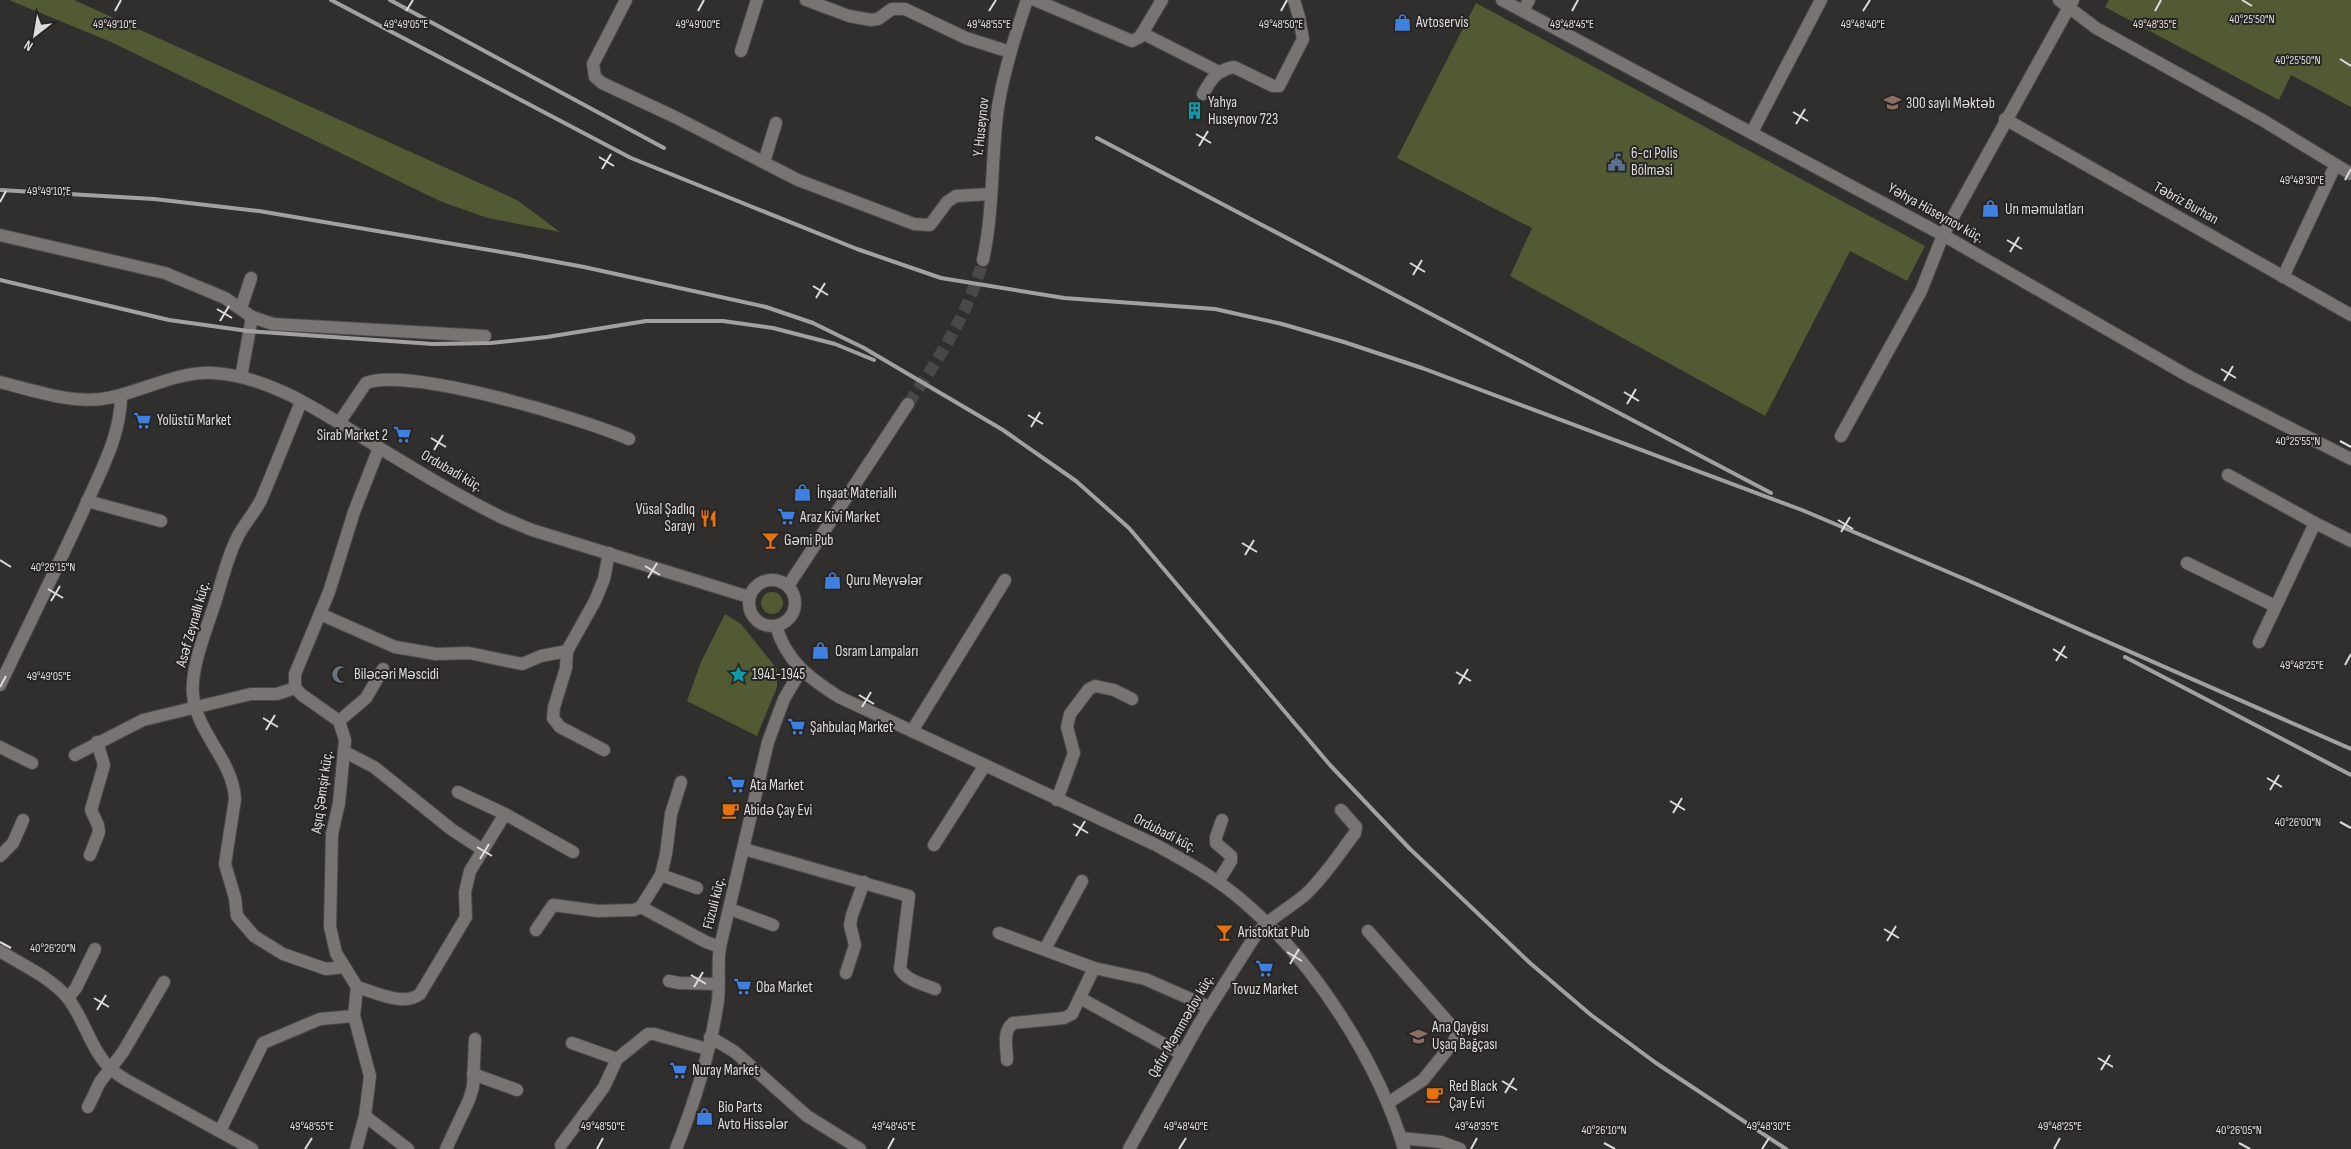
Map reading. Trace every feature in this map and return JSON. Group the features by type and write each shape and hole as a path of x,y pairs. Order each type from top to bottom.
{"street":[{"path":"626,0 593,64 595,77 602,83 821,189 922,226 930,225 947,202 956,196 991,194"},
{"path":"741,51 757,0"},
{"path":"806,0 849,16 871,20 878,19 892,9 905,9 966,38 1010,52"},
{"name":"Y. Huseynov","path":"984,260 989,230 998,109 1010,52 1027,0"},
{"path":"1036,0 1124,40 1132,41 1142,32 1162,0"},
{"path":"1204,94 1211,80 1219,72 1234,67 1241,68 1273,86 1279,86 1302,39 1300,17 1294,0"},
{"name":"Yəhya Hüseynov küç.","path":"1502,0 1526,6 1752,132 1943,235 2190,377 2351,459"},
{"path":"1752,132 1821,0"},
{"path":"1841,436 1921,291 1943,235 2067,2 2096,28 2264,121 2351,174"},
{"path":"1142,32 1219,72"},
{"name":"Təbriz Burhan","path":"2005,119 2351,316"},
{"path":"764,162 776,123"},
{"path":"2283,277 2335,166"},
{"path":"0,234 164,273 225,298 252,317 273,324 485,336"},
{"path":"240,308 251,278"},
{"path":"241,377 252,317"},
{"name":"Ordubadi küç.","path":"0,382 79,399 106,399 183,375 214,373 241,377 301,402 503,518 532,530 749,597"},
{"path":"339,423 366,383 382,379 408,380 434,383 572,418 602,427 629,439"},
{"path":"0,684 51,583 114,440 121,412 121,395"},
{"name":"Asəf Zeynallı küç.","path":"301,402 260,500 241,530 232,549 198,658 193,689 195,707 205,732 230,772 234,787 235,799 225,869 233,888 238,916 254,936 283,954 326,969 344,967"},
{"path":"788,586 908,404"},
{"path":"379,448 354,512 320,614 295,674 295,688 339,721 366,698 383,669"},
{"path":"2228,475 2351,541"},
{"path":"87,501 161,521"},
{"path":"2259,642 2315,523"},
{"path":"604,750 560,727 553,718 554,707 566,668 567,652 595,601 604,579 609,553"},
{"path":"2186,563 2275,606"},
{"path":"766,580 774,580 788,586 796,601 790,617 776,626 768,626 755,619 749,605 749,597 758,584 766,580"},
{"path":"912,731 1005,580"},
{"path":"320,614 395,648 436,654 470,653 522,664 541,656 567,652"},
{"path":"776,626 781,643 800,670"},
{"name":"Ordubadi küç.","path":"800,670 839,696 1156,845 1218,882 1266,922 1294,954 1336,1011 1375,1076 1388,1103 1402,1144"},
{"name":"Füzuli küç.","path":"676,1149 708,1043 717,1003 717,972 720,947 768,742 784,699 800,670"},
{"path":"1057,800 1074,753 1067,727 1070,714 1089,689 1095,686 1114,690 1132,699"},
{"path":"75,755 96,742 143,720 251,694 277,694 295,688"},
{"name":"Aşıq Şəmşir küç.","path":"339,721 343,729 345,752 339,803 332,834 330,927 336,954 356,987"},
{"path":"90,855 99,832 98,825 91,815 91,810 104,765 96,742"},
{"path":"0,747 32,763"},
{"path":"345,752 374,767 451,829 483,850"},
{"path":"934,845 985,765"},
{"path":"536,930 553,904 598,911 634,910 641,907 661,875 666,854 671,814 680,782"},
{"path":"458,792 505,814 572,852"},
{"path":"1266,922 1303,896 1315,885 1355,833 1356,827 1353,822 1341,810"},
{"path":"356,1149 365,1116 370,1076 354,1016 356,987 405,1000 414,999 420,994 466,917 465,892 470,871 505,814"},
{"path":"0,856 13,843 23,820"},
{"path":"1218,882 1231,861 1231,856 1216,843 1216,837 1222,820"},
{"path":"744,849 909,896 900,969 904,975 912,980 936,989"},
{"path":"661,875 697,888"},
{"path":"846,973 854,945 850,925 864,882"},
{"path":"1045,949 1082,882"},
{"path":"641,907 706,942 720,947"},
{"path":"730,909 773,925"},
{"name":"Qafur Məmmədov küç.","path":"1129,1149 1209,1008 1266,922"},
{"path":"1368,931 1456,1031 1456,1037 1452,1044 1424,1080 1388,1103"},
{"path":"999,932 1094,968 1146,979 1209,1008"},
{"path":"68,998 76,988 95,948"},
{"path":"0,951 51,982 68,998 91,1037 99,1055 110,1069 252,1149"},
{"path":"1007,1060 1006,1034 1008,1027 1012,1023 1064,1018 1072,1014 1094,968"},
{"path":"669,981 680,984 718,984"},
{"path":"88,1107 100,1082 123,1052 164,982"},
{"path":"1080,998 1182,1054"},
{"path":"220,1131 263,1042 320,1019 354,1016"},
{"path":"561,1145 604,1087 617,1059 644,1037 654,1034 708,1043 735,1052 807,1116 860,1149"},
{"path":"446,1149 466,1110 474,1074 472,1058 475,1040"},
{"path":"572,1043 617,1059"},
{"path":"474,1074 518,1090"},
{"path":"365,1116 408,1149"},
{"path":"1402,1144 1441,1142 1460,1149"}],"green space":[{"path":"9,0 74,0 517,200 560,232 488,218 442,202 111,42"},
{"path":"2109,0 2351,0 2351,107 2291,75 2279,100 2105,7"},
{"path":"1476,3 1925,246 1907,281 1850,251 1765,416 1510,276 1532,228 1397,158"},
{"path":"772,592 782,599 783,603 776,613 772,614 762,607 761,603 768,593"},
{"path":"725,614 741,624 777,669 777,687 757,736 687,701 701,662"}],"tunnel":[{"path":"908,404 952,335 977,280 983,260"}],"railway":[{"path":"331,0 631,158 857,249 941,278 1064,298 1215,309 1282,324 1422,368 1802,510 1967,580 2351,749"},
{"path":"390,0 664,148"},
{"path":"1097,138 1771,493"},
{"path":"0,190 154,199 259,211 519,255 584,267 766,307 813,323 864,348 1003,430 1076,481 1129,528 1330,765 1409,848 1530,963 1591,1015 1656,1063 1786,1149"},
{"path":"0,280 169,320 248,331 433,344 491,343 547,337 646,321 723,321 773,328 835,344 874,360"},
{"path":"2125,657 2351,775"}],"place":[{"name":"Avtoservis","path":"1402,22"},
{"name":"300 saylı Məktəb","path":"1892,103"},
{"name":"Yahya Huseynov 723","path":"1194,111"},
{"name":"6-cı Polis Bölməsi","path":"1617,162"},
{"name":"Un məmulatları","path":"1991,209"},
{"name":"Yolüstü Market","path":"143,420"},
{"name":"Sirab Market 2","path":"402,435"},
{"name":"İnşaat Materiallı","path":"803,493"},
{"name":"Araz Kivi Market","path":"786,517"},
{"name":"Vüsal Şadlıq Sarayı","path":"709,518"},
{"name":"Gəmi Pub","path":"770,540"},
{"name":"Quru Meyvələr","path":"832,580"},
{"name":"Osram Lampaları","path":"821,651"},
{"name":"Biləcəri Məscidi","path":"340,674"},
{"name":"1941-1945","path":"738,674"},
{"name":"Şahbulaq Market","path":"796,727"},
{"name":"Ata Market","path":"736,785"},
{"name":"Abidə Çay Evi","path":"730,810"},
{"name":"Aristoktat Pub","path":"1224,932"},
{"name":"Tovuz Market","path":"1265,968"},
{"name":"Oba Market","path":"742,987"},
{"name":"Ana Qayğısı Uşaq Bağçası","path":"1418,1036"},
{"name":"Nuray Market","path":"678,1070"},
{"name":"Red Black Çay Evi","path":"1435,1095"},
{"name":"Bio Parts Avto Hissələr","path":"704,1116"}]}
